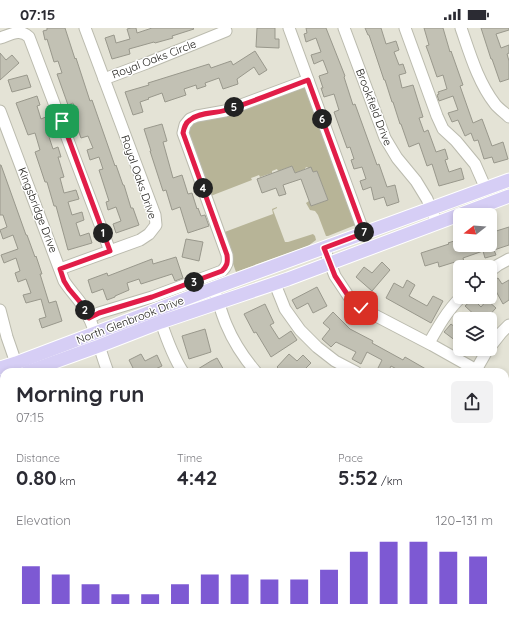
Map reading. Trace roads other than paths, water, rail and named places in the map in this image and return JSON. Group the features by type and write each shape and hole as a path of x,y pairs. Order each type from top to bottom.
{"main road":[{"name":"North Glenbrook Drive","path":"0,368 509,180"},
{"name":"North Glenbrook Drive","path":"38,368 162,322 330,264 437,222 509,196"}],"street":[{"name":"Royal Oaks Drive","path":"60,269 140,240 150,234 156,225 155,215 85,28"},
{"path":"289,28 364,233"},
{"name":"Brookfield Drive","path":"344,28 385,138 397,158 416,181 427,199 437,222"},
{"path":"405,28 443,129 456,141 475,164 486,189"},
{"path":"461,28 483,85 496,105 509,117"},
{"name":"Royal Oaks Circle","path":"104,79 226,31"},
{"path":"0,38 19,32 25,33 29,37 110,251"},
{"path":"89,318 99,313 152,297 222,271 227,266 227,255 183,133 185,125 190,119 198,116 225,110 308,80"},
{"name":"Kingsbridge Drive","path":"0,111 64,281 80,302 89,318 107,368"},
{"path":"324,248 335,276 349,297 361,308 429,343 473,368"},
{"path":"497,266 509,259"},
{"path":"275,284 285,309 300,330 317,347 335,361 348,368"},
{"path":"214,288 226,325 234,340 253,368"},
{"path":"429,343 442,320 454,304"},
{"path":"0,310 16,363"},
{"path":"162,322 177,363 180,368"},
{"path":"497,338 509,325"},
{"path":"479,368 485,356"}]}
